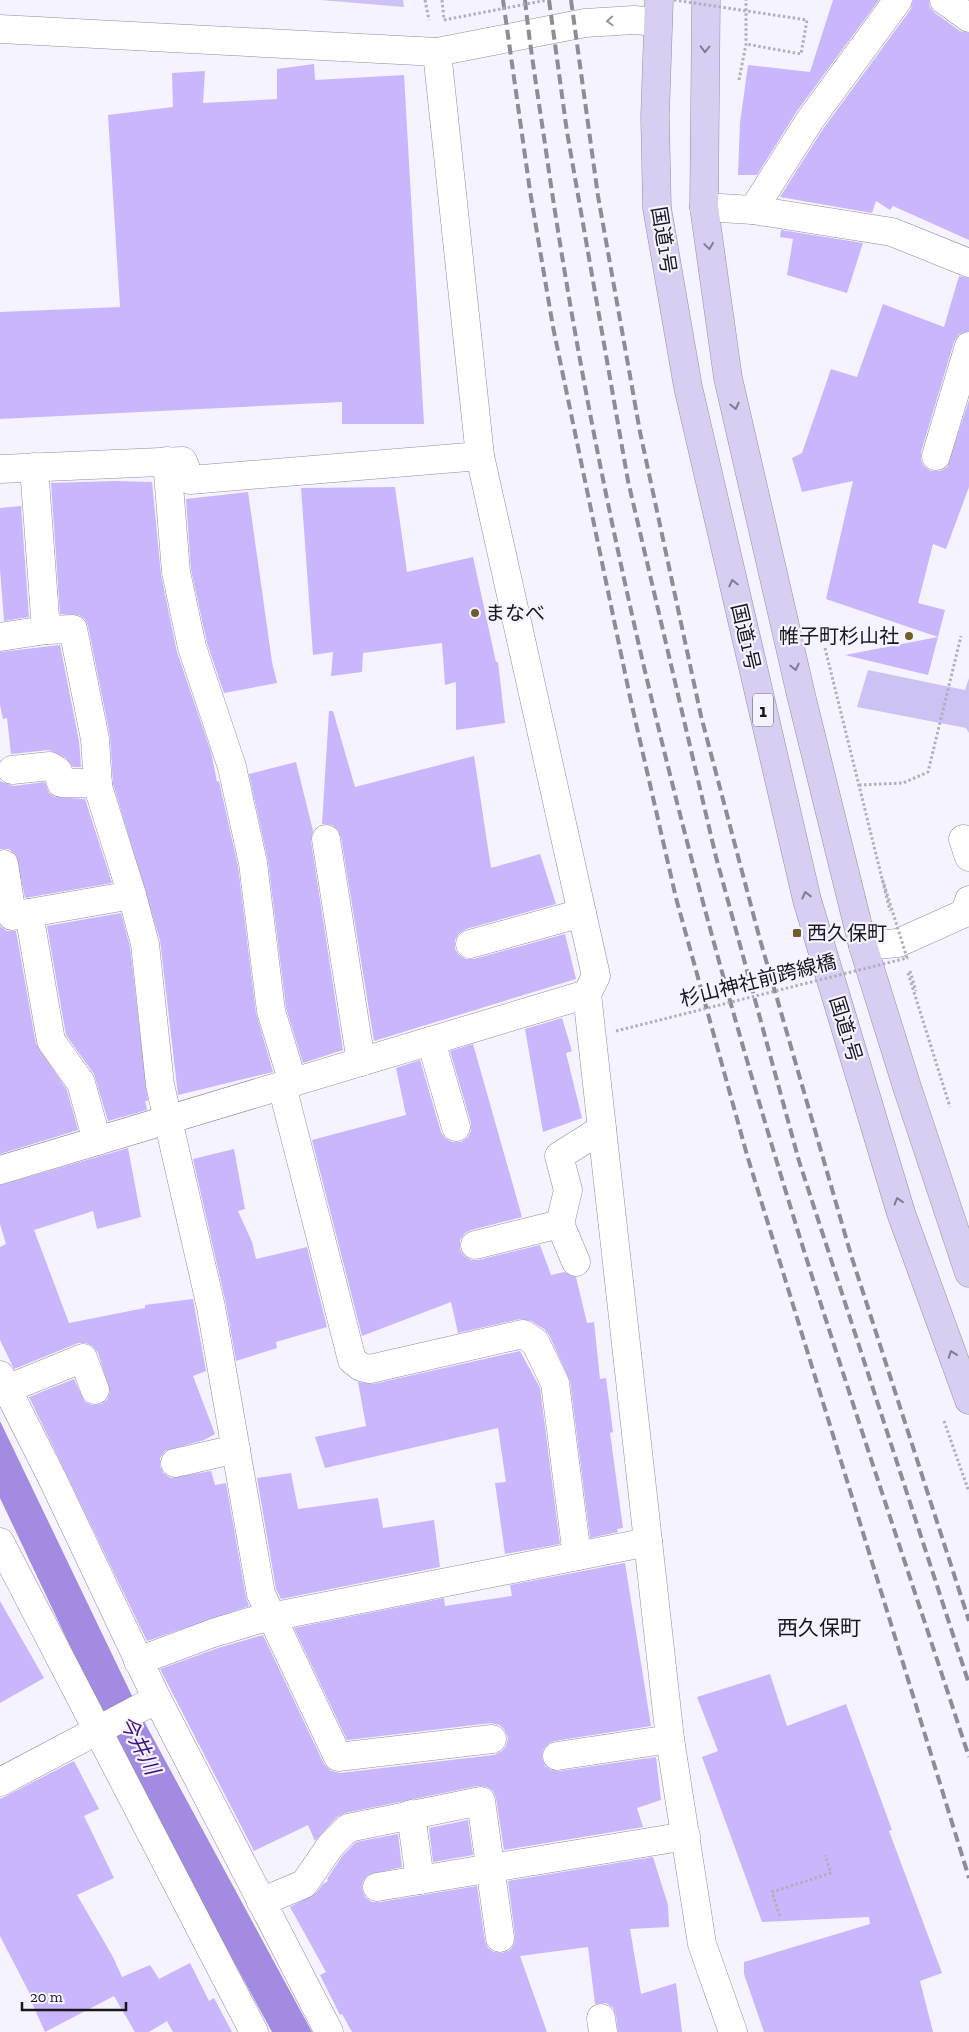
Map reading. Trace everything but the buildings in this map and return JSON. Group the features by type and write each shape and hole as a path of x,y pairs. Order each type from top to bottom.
{"highway":[{"name":"国道1号","path":"716,4 704,207 728,378 801,696 863,946 907,1087 969,1273"},
{"name":"国道1号","path":"658,11 655,116 658,208 688,387 807,900 901,1213 969,1400"}],"street":[{"path":"753,210 810,120 898,0"},
{"path":"944,0 969,18"},
{"path":"0,29 437,52 585,23 634,20 658,11"},
{"path":"437,52 480,456 596,976 587,994 670,1739 702,1944 733,2032"},
{"path":"704,207 753,210 892,232 969,263"},
{"path":"936,456 969,346"},
{"path":"0,469 183,461 190,480 480,456"},
{"path":"167,461 178,581 192,647 232,767 253,863 271,1011 352,1360 361,1367 370,1369 523,1334 535,1342 555,1383 577,1556"},
{"path":"34,467 46,630"},
{"path":"0,637 46,630 73,629 95,739 98,785 145,944 160,1085 166,1120 211,1307 261,1594 338,1757 492,1738"},
{"path":"12,770 50,766 58,772 61,784 98,785"},
{"path":"326,839 361,1062"},
{"path":"4,864 12,916 132,895"},
{"path":"863,946 903,954 965,913 969,900"},
{"path":"29,913 51,1041 81,1083 97,1142"},
{"path":"470,944 582,913"},
{"path":"0,1170 587,994"},
{"path":"431,1041 456,1127"},
{"path":"576,1262 560,1224 568,1190 559,1156 602,1129"},
{"path":"475,1245 560,1224"},
{"path":"95,1390 83,1358 3,1382 53,1480 138,1662 329,2032"},
{"path":"175,1463 236,1449"},
{"path":"0,1542 96,1731 254,2032"},
{"path":"138,1662 213,1633 272,1617 648,1542"},
{"path":"0,1782 157,1699"},
{"path":"557,1756 670,1739"},
{"path":"261,1902 304,1884 331,1846 348,1828 481,1801 500,1938"},
{"path":"411,1814 420,1880"},
{"path":"377,1887 686,1836"}],"path":[{"path":"425,0 426,8"},
{"path":"442,0 444,20 547,0"},
{"path":"674,0 716,4 807,20 801,54 746,44"},
{"path":"737,90 746,44 746,0"},
{"path":"859,785 903,783 928,772 961,636"},
{"path":"823,639 883,882 952,1113"},
{"path":"883,882 903,954"},
{"name":"杉山神社前跨線橋","path":"616,1031 903,954"},
{"path":"907,971 926,1028"},
{"path":"780,1916 772,1892 832,1873 825,1855"}],"shaded area":[{"path":"320,0 403,0 404,7"},
{"path":"868,670 965,690 969,678 969,733 966,728 857,707"}],"water":[{"name":"今井川","path":"0,1421 146,1725 312,2032 272,2032 123,1758 0,1498"}],"railway":[{"path":"503,0 530,191 553,327 630,697 676,898 747,1155 969,1878"},
{"path":"525,0 549,172 596,446 656,718 690,853 726,987 805,1254 969,1757"},
{"path":"549,0 567,132 628,481 716,857 799,1161 969,1684"},
{"path":"571,0 598,196 640,432 701,716 759,936 851,1255 969,1621"}],"place":[{"name":"まなべ","path":"475,613"},
{"name":"帷子町杉山社","path":"909,636"},
{"name":"西久保町","path":"797,933"}],"district":[{"name":"西久保町","path":"819,1627"}]}
